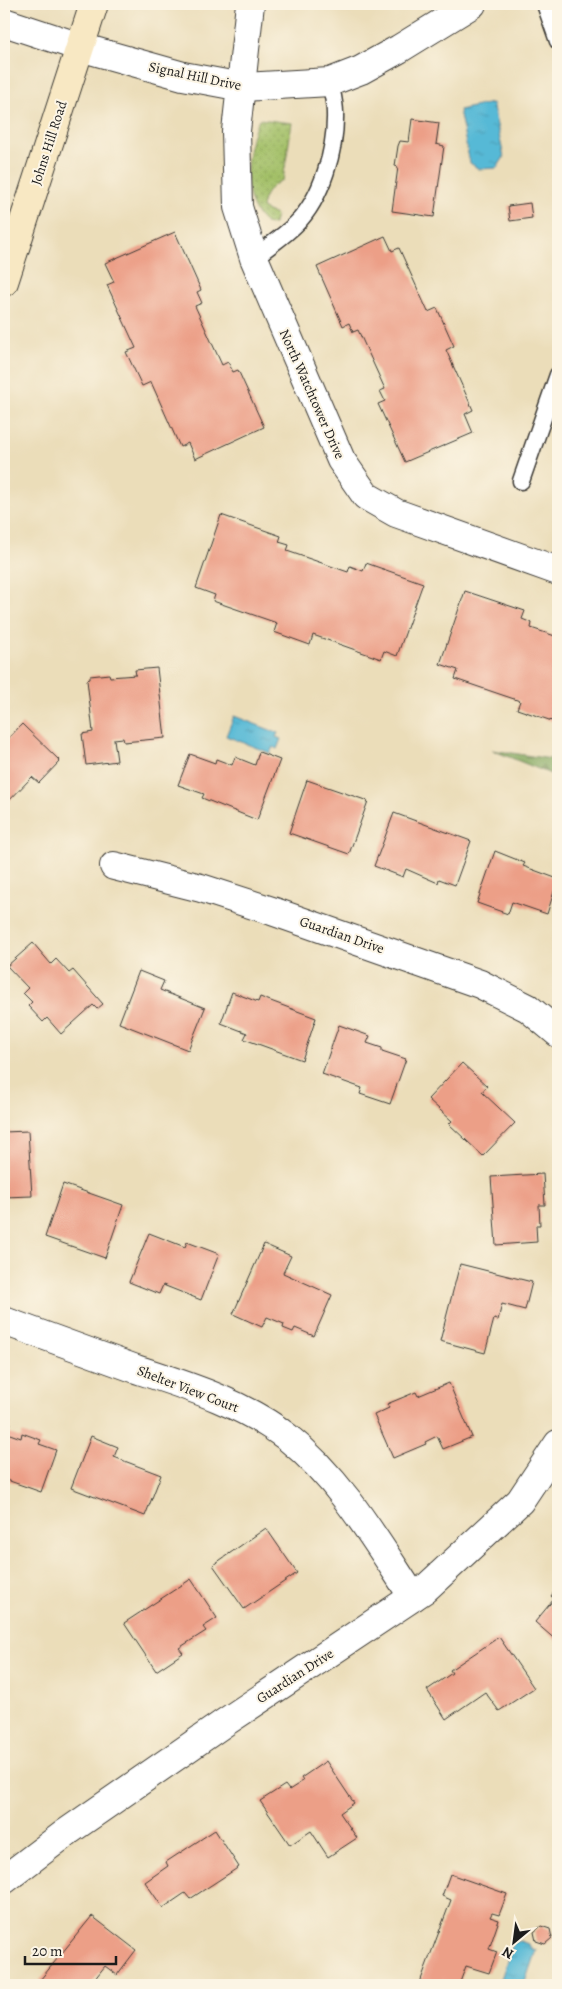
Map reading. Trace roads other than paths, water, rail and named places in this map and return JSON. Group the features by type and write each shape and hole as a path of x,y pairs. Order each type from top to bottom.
{"main road":[{"name":"Johns Hill Road","path":"4,282 94,4"}],"street":[{"name":"North Watchtower Drive","path":"250,4 236,131 238,207 254,258 341,460 352,479 366,496 406,518 558,571"},
{"name":"Signal Hill Drive","path":"4,22 80,47 183,76 242,88 330,82 360,70 399,49 472,4"},
{"name":"Guardian Drive","path":"114,866 201,888 254,905 480,984 528,1008 558,1033"},
{"name":"Shelter View Court","path":"4,1321 230,1403 262,1420 287,1437 318,1466 360,1516 413,1597"},
{"name":"Guardian Drive","path":"4,1880 67,1832 224,1722 413,1597 453,1565 520,1501 558,1444"}],"lane":[{"path":"545,4 558,41"},
{"path":"254,258 297,223 315,197 325,171 334,136 335,111 330,82"},
{"path":"521,481 558,375"}],"water":[{"path":"492,103 504,157 497,168 479,169 470,163 459,110"},
{"path":"234,716 278,733 276,737 281,739 277,749 273,747 270,753 226,736"},
{"path":"520,1941 536,1950 524,1985 499,1985 513,1943"}]}
